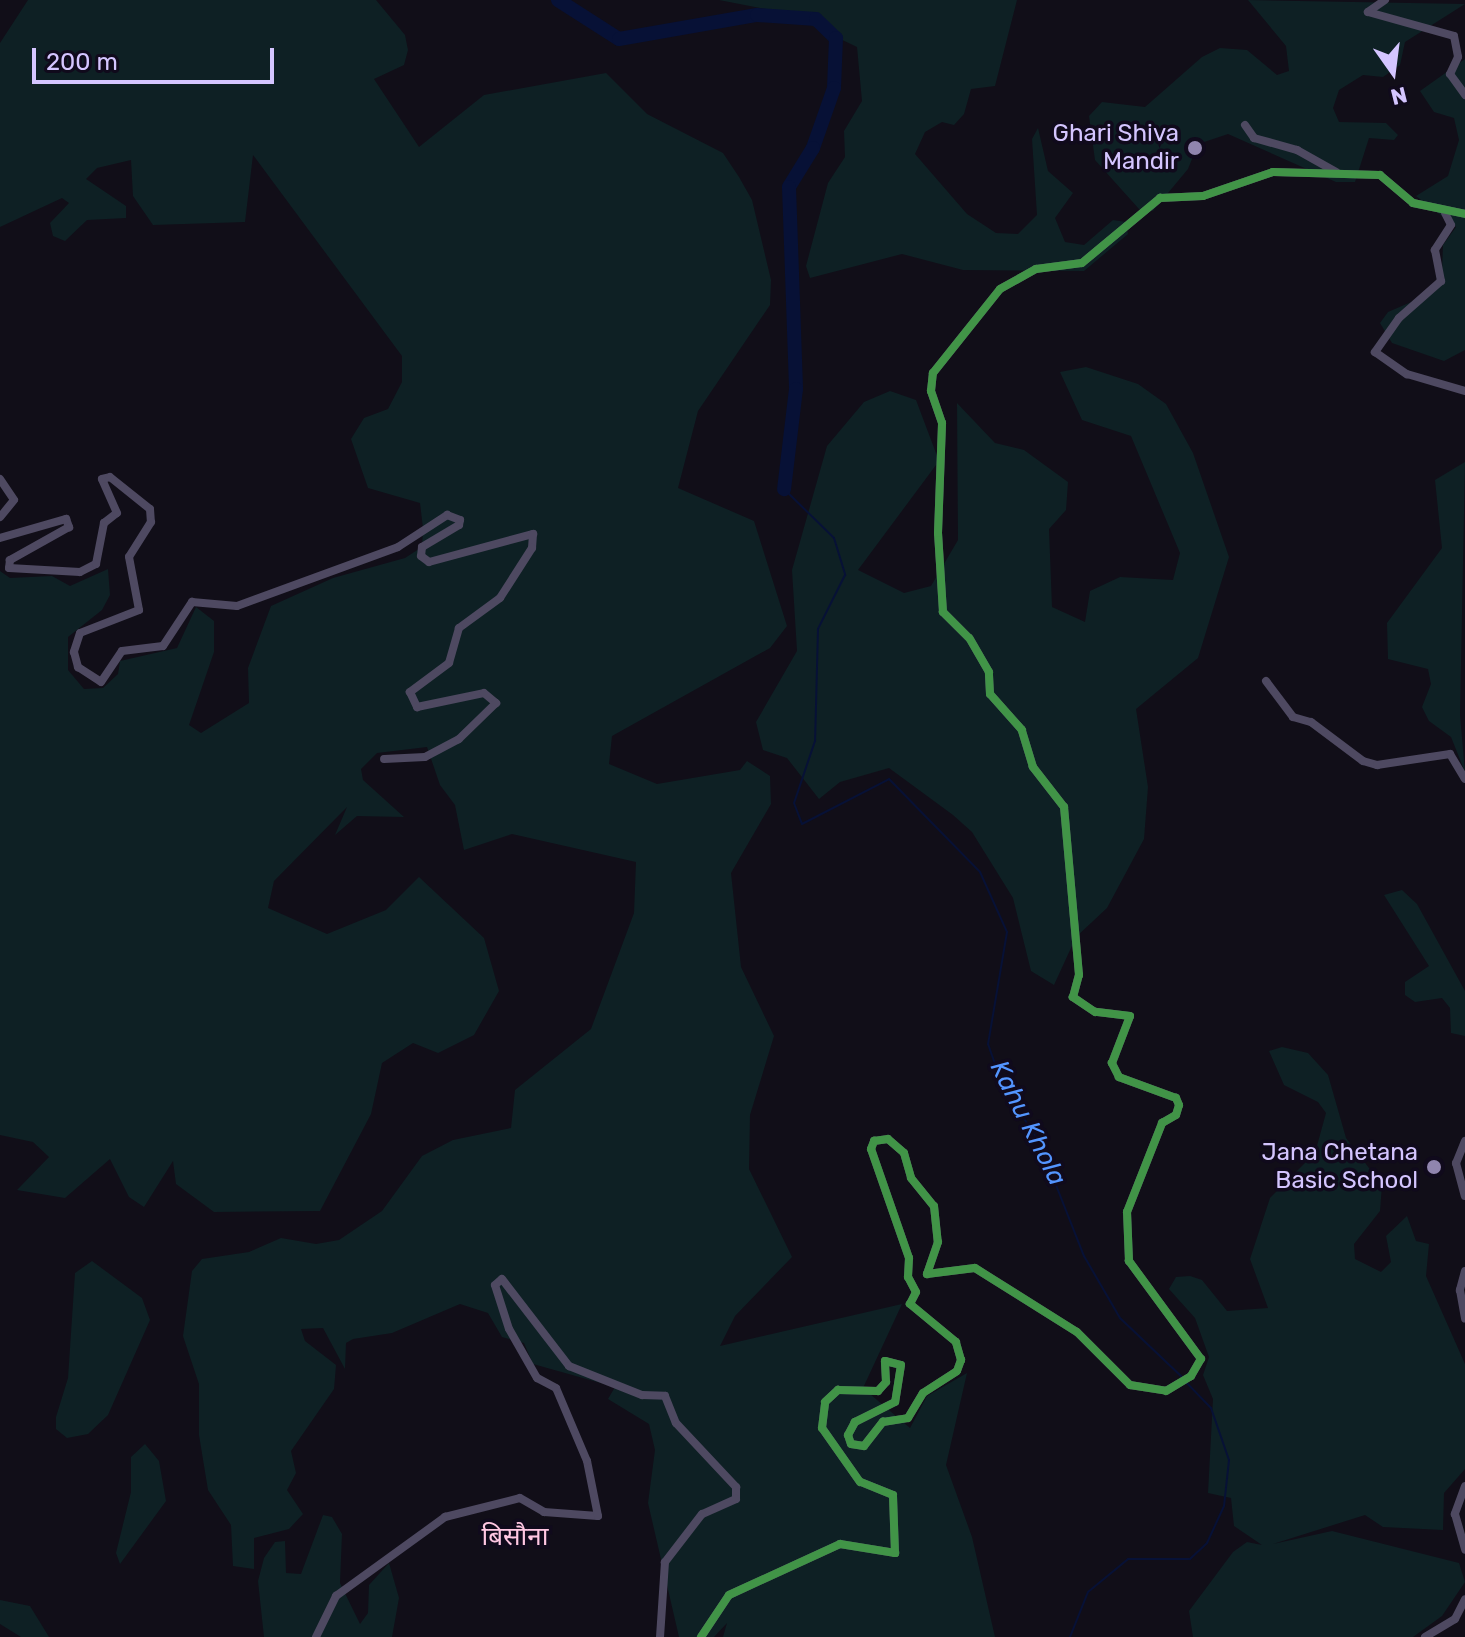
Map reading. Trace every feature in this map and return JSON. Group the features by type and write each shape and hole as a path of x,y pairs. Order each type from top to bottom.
{"street":[{"path":"1385,0 1368,12 1454,36 1458,57 1450,74 1465,95"},
{"path":"1245,125 1254,138 1297,150 1341,174"},
{"path":"701,1637 729,1595 840,1544 895,1553 893,1495 860,1482 822,1428 825,1402 838,1390 878,1391 886,1382 885,1361 901,1365 895,1402 855,1422 848,1435 851,1444 864,1446 883,1422 908,1418 923,1393 957,1371 961,1360 956,1342 910,1304 916,1292 908,1277 909,1258 871,1149 874,1141 888,1139 904,1153 911,1178 934,1206 938,1242 927,1274 975,1268 1077,1332 1130,1385 1166,1391 1191,1376 1201,1359 1129,1261 1127,1212 1151,1163 1162,1123 1176,1115 1179,1105 1176,1098 1119,1077 1112,1063 1130,1016 1095,1012 1073,997 1079,975 1064,807 1033,767 1022,730 990,694 989,672 969,638 943,612 938,533 942,423 931,391 933,373 1000,289 1036,269 1082,263 1160,198 1203,196 1273,172 1380,175 1413,203 1445,213 1465,214"},
{"path":"1445,213 1451,225 1435,250 1441,281 1399,318 1375,352 1407,374 1465,391"},
{"path":"0,479 14,500 0,517"},
{"path":"0,538 66,519 69,527 10,560 9,568 80,572 96,564 104,523 117,513 102,479 122,484 150,509 151,522 129,557 139,610 80,633 74,652 78,667 101,682 122,651 163,646 192,602 237,606 398,547 447,515 459,525 422,547 421,556 429,562 533,534 532,548 500,598 459,628 449,663 410,692 417,707 484,693 496,703 459,739 425,757 384,759"},
{"path":"1266,681 1293,717 1311,722 1363,761 1377,765 1450,754 1465,779"},
{"path":"1465,1141 1456,1163 1465,1196"},
{"path":"1465,1271 1460,1290 1465,1319"},
{"path":"316,1637 336,1596 445,1517 520,1498 544,1512 598,1516 587,1461 556,1388 537,1378 509,1329 495,1285 502,1279 569,1366 642,1395 665,1396 676,1423 736,1487 736,1499 702,1514 665,1562 660,1637"},
{"path":"1465,1486 1455,1514 1465,1550"},
{"path":"1429,1635 1455,1619 1465,1599"}],"shaded area":[{"path":"28,0 376,0 405,35 408,50 404,65 374,79 419,147 484,95 606,73 647,114 723,153 739,177 752,200 771,280 770,305 698,411 678,488 754,521 787,626 770,648 612,736 609,764 657,784 740,770 747,761 770,776 771,804 731,873 741,967 774,1036 750,1115 749,1169 792,1257 735,1316 720,1346 902,1304 863,1388 910,1428 927,1396 967,1373 946,1465 972,1537 995,1637 723,1637 727,1623 714,1637 679,1637 648,1503 655,1450 649,1424 608,1399 615,1387 533,1364 524,1343 502,1337 488,1313 460,1304 392,1333 353,1339 346,1343 345,1369 323,1328 301,1329 305,1341 336,1365 334,1389 291,1451 296,1473 287,1490 303,1514 289,1529 254,1538 254,1569 233,1566 231,1525 208,1490 199,1435 199,1384 183,1336 192,1271 202,1259 249,1252 281,1238 316,1244 339,1240 382,1211 422,1156 453,1140 511,1128 515,1090 591,1029 634,913 636,862 512,834 464,850 455,805 440,785 427,747 377,753 361,769 363,780 404,817 357,816 335,835 347,807 274,881 268,908 327,934 386,910 419,877 484,938 499,991 474,1035 438,1053 413,1043 382,1063 371,1114 320,1211 214,1212 176,1184 173,1161 144,1207 129,1197 110,1159 65,1198 17,1190 49,1157 33,1142 0,1135 0,571 10,578 52,576 70,586 108,569 110,595 102,610 68,637 68,670 84,689 103,688 118,674 120,661 177,648 196,607 214,621 214,652 189,725 201,733 249,703 248,668 271,606 333,578 405,558 422,547 423,528 420,503 368,488 351,439 364,418 388,409 402,382 402,356 253,155 245,222 153,225 133,196 131,160 97,168 86,179 126,206 126,218 87,220 65,241 53,236 50,223 69,203 62,198 0,227 0,43"},
{"path":"719,0 1017,0 995,86 971,89 964,114 954,125 942,122 925,132 915,154 967,214 996,233 1018,234 1037,215 1032,139 1038,128 1048,171 1073,193 1055,218 1065,242 1084,245 1113,220 1126,222 1128,234 1084,271 963,270 902,254 810,278 806,266 828,183 845,157 844,131 862,101 857,47 786,13"},
{"path":"1248,0 1465,4 1405,42 1400,65 1383,77 1363,75 1339,90 1333,108 1339,122 1386,123 1398,135 1394,140 1369,138 1355,182 1336,182 1228,134 1198,144 1188,169 1153,211 1139,209 1095,160 1089,116 1102,102 1145,107 1202,57 1220,48 1247,50 1277,75 1289,71 1286,46"},
{"path":"1465,59 1465,350 1444,361 1392,343 1380,323 1388,312 1425,296 1442,272 1443,245 1456,227 1416,196 1448,176 1459,140 1454,118 1434,112 1420,91"},
{"path":"1086,367 1138,384 1166,404 1193,453 1229,557 1198,658 1136,709 1148,787 1144,839 1107,908 1076,937 1054,985 1031,971 1013,898 972,832 953,815 889,768 840,782 819,799 787,758 763,750 756,722 797,651 792,570 827,446 864,402 890,391 916,400 939,461 858,570 904,593 931,586 958,540 957,403 995,443 1024,450 1068,482 1066,510 1049,529 1052,607 1085,622 1090,591 1120,577 1173,580 1180,553 1131,436 1082,420 1060,372"},
{"path":"1465,462 1460,715 1465,772 1451,737 1429,721 1422,707 1431,684 1428,669 1388,659 1387,623 1442,548 1435,480"},
{"path":"1402,890 1417,904 1465,991 1465,1036 1451,1033 1450,1008 1442,998 1415,1002 1405,995 1405,982 1429,966 1384,895"},
{"path":"1282,1047 1308,1053 1328,1075 1346,1138 1382,1185 1380,1211 1354,1244 1355,1259 1381,1272 1391,1262 1386,1236 1407,1216 1416,1241 1429,1244 1426,1276 1465,1364 1465,1469 1444,1493 1443,1530 1383,1527 1365,1515 1273,1544 1332,1531 1459,1563 1465,1582 1442,1616 1413,1637 1193,1637 1189,1611 1233,1552 1247,1542 1262,1545 1234,1526 1231,1498 1208,1493 1213,1399 1203,1375 1209,1357 1195,1318 1169,1289 1176,1277 1190,1276 1202,1280 1227,1311 1268,1308 1250,1259 1270,1198 1315,1153 1326,1113 1318,1102 1284,1085 1269,1051"},
{"path":"92,1261 142,1298 150,1320 108,1415 88,1434 67,1438 56,1429 56,1417 68,1378 75,1273"},
{"path":"145,1444 159,1461 166,1501 120,1564 116,1553 131,1492 131,1457"},
{"path":"323,1515 332,1517 342,1534 340,1583 360,1624 368,1613 369,1585 389,1563 399,1598 392,1637 264,1637 258,1581 264,1558 275,1542 285,1541 286,1573 301,1574"},
{"path":"0,1600 30,1606 49,1637 21,1637 0,1624"}],"waterway":[{"path":"558,0 619,39 757,15 816,19 836,38 834,88 813,148 789,187 796,389 784,489"},
{"name":"Kahu Khola","path":"784,489 834,538 845,575 818,629 815,741 794,803 802,824 889,779 980,872 1007,932 988,1044 1002,1084 1039,1142 1084,1256 1120,1318 1183,1378"},
{"name":"Kahu Khola","path":"1070,1637 1088,1592 1128,1559 1190,1559 1207,1543 1224,1506 1229,1460 1211,1408 1187,1383"}],"cycle path":[{"path":"701,1637 729,1595 840,1544 895,1553 893,1495 860,1482 822,1428 825,1402 838,1390 878,1391 886,1382 885,1361 901,1365 895,1402 855,1422 848,1435 851,1444 864,1446 883,1422 908,1418 923,1393 957,1371 961,1360 956,1342 910,1304 916,1292 908,1277 909,1258 871,1149 874,1141 888,1139 904,1153 911,1178 934,1206 938,1242 927,1274 975,1268 1077,1332 1130,1385 1166,1391 1191,1376 1201,1359 1129,1261 1127,1212 1162,1123 1176,1115 1179,1105 1176,1098 1119,1077 1112,1063 1130,1016 1095,1012 1073,997 1079,975 1064,807 1033,767 1022,730 990,694 989,672 969,638 943,612 938,533 942,423 931,391 933,373 1000,289 1036,269 1082,263 1160,198 1203,196 1273,172 1380,175 1413,203 1465,214"}],"place":[{"name":"Ghari Shiva Mandir","path":"1195,148"},
{"name":"Jana Chetana Basic School","path":"1434,1167"}],"district":[{"name":"बिसौना","path":"515,1537"}]}
